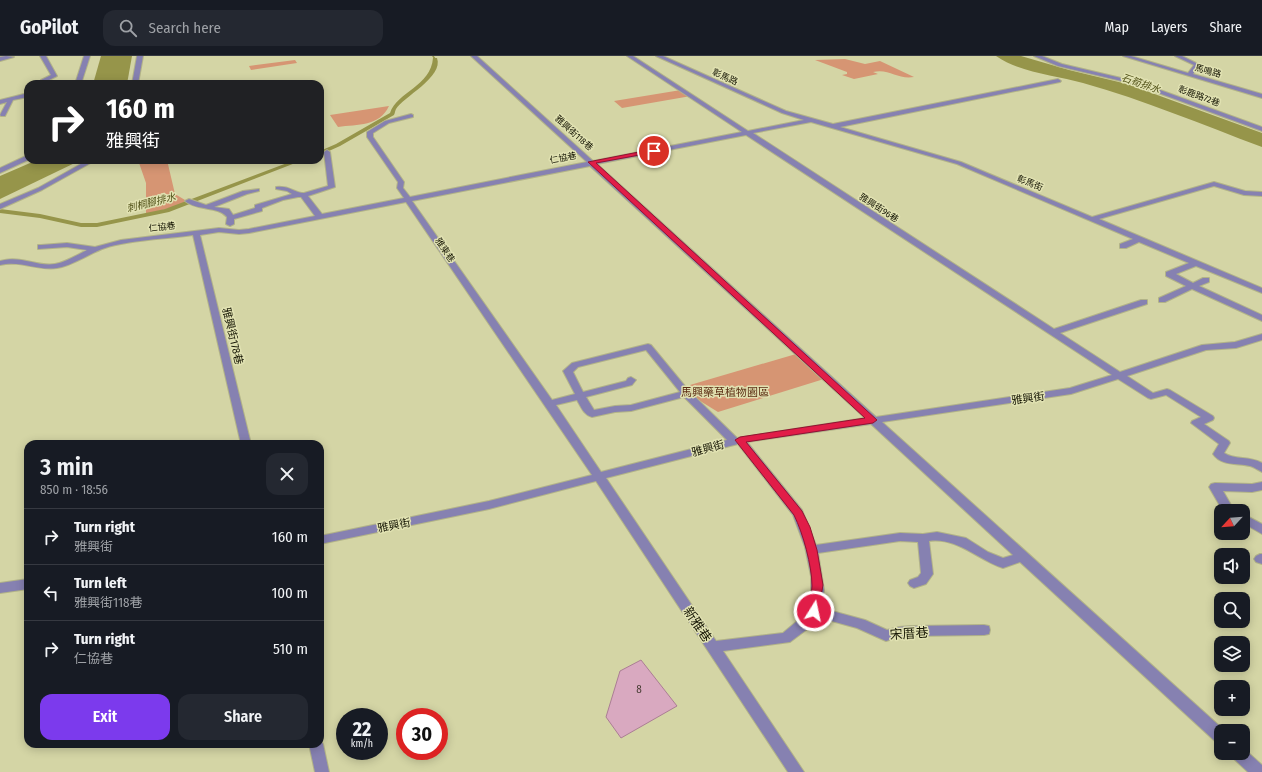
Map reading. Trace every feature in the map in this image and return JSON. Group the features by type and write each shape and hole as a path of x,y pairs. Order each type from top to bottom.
{"street":[{"path":"0,59 11,57 9,56"},
{"path":"43,56 54,76 45,80"},
{"path":"79,80 87,56"},
{"path":"136,80 140,56"},
{"name":"雅興街118巷","path":"474,56 1214,731"},
{"name":"雅興街96巷","path":"630,56 1151,396 1167,392 1209,418 1196,423 1225,443 1218,454 1226,459 1254,463 1262,468"},
{"name":"彰馬路","path":"659,56 784,112"},
{"name":"彰鹿路72巷","path":"1037,56 1060,64 1136,83 1262,129"},
{"name":"馬鳴路","path":"1126,56 1262,96"},
{"path":"1178,56 1197,65 1189,75"},
{"path":"833,127 1058,81"},
{"path":"0,102 24,96"},
{"path":"3,115 11,99"},
{"name":"彰馬街","path":"784,112 959,163 1262,291"},
{"name":"雅東巷","path":"411,116 387,122 370,132 370,138 401,182 400,188 410,199 599,477"},
{"name":"仁協巷","path":"0,263 18,260 51,267 70,261 94,250 121,242 219,230 249,231 591,162 811,120"},
{"path":"230,218 301,195 332,187 327,152"},
{"path":"0,171 24,159"},
{"path":"0,207 40,189 86,164"},
{"path":"1092,219 1214,184 1244,193 1262,194"},
{"path":"278,188 289,189 301,195 320,217"},
{"path":"207,207 245,192 257,190"},
{"path":"188,200 207,207 226,211 230,218 230,224 233,231"},
{"name":"雅興街178巷","path":"196,233 245,440"},
{"path":"1123,246 1139,239"},
{"name":"仁協巷","path":"41,247 67,245 94,250"},
{"path":"1197,263 1169,274 1262,318"},
{"path":"1162,300 1206,280"},
{"path":"1053,332 1144,302"},
{"name":"雅興街","path":"324,539 489,505 737,441 1071,391 1205,347 1236,345 1262,337"},
{"path":"686,393 631,408 615,409 592,414 568,374 568,371 571,367 648,347 686,393 737,441 798,513 805,527 812,550 818,585 814,611 792,635 785,638 713,647"},
{"path":"550,404 629,383 631,380"},
{"name":"新雅巷","path":"599,477 797,772"},
{"path":"1225,504 1215,487 1252,488 1262,486"},
{"path":"1250,522 1262,530"},
{"path":"812,550 900,537 924,538 937,536 962,541 984,555 1003,563 1023,556"},
{"path":"914,583 922,581 927,574 924,538"},
{"path":"0,588 24,585"},
{"name":"宋厝巷","path":"814,611 860,624 886,636 899,632 911,631 984,630"},
{"path":"317,748 322,772"},
{"path":"1246,760 1259,772"}],"green space":[{"path":"845,59 865,64 880,61 914,77 903,77 879,71 873,72 878,74 854,79 842,75 847,74 847,72 815,60"},
{"path":"295,60 297,63 251,70 249,66"},
{"path":"681,90 691,96 622,108 614,101"},
{"path":"389,106 380,118 360,125 338,127 330,115"},
{"path":"139,164 168,164 175,194 190,203 146,214 146,183"},
{"name":"馬興藥草植物園區","path":"796,354 824,379 718,412 692,396 690,385"}],"shaded area":[{"path":"101,56 132,56 128,80 94,80"},
{"path":"996,56 1021,56 1069,70 1127,84 1262,133 1262,147 1128,97 1072,80 1027,70 1006,62"},
{"path":"28,164 73,164 0,199 0,176"}],"building":[{"path":"641,660 677,706 621,738 606,717 620,671"}],"waterway":[{"name":"刺桐腳排水","path":"324,151 338,145 392,114 394,108 424,82 435,66 435,59"},
{"name":"刺桐腳排水","path":"0,211 40,216 81,225 97,225 167,211 290,164"}],"route":[{"path":"654,151 591,162 873,420 766,434 740,440 798,513 805,527 812,550 818,585 814,611"}],"water label":[{"name":"石筍排水","path":"1141,83"}]}
